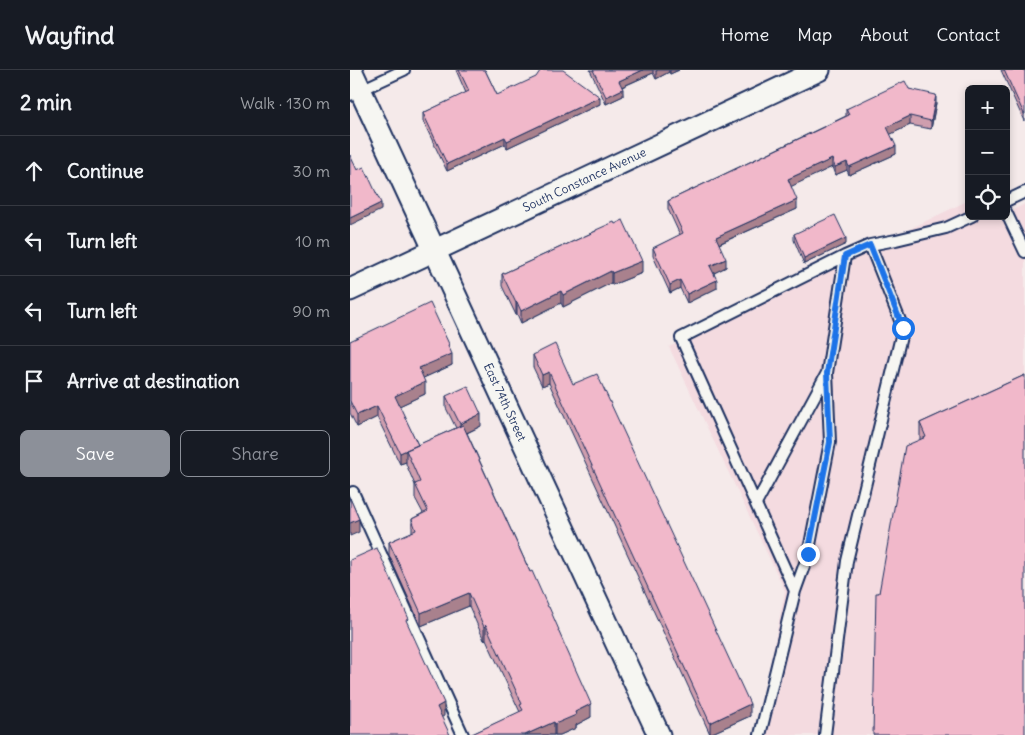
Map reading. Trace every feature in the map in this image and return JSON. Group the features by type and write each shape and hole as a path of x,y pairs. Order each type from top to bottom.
{"street":[{"name":"East 74th Street","path":"351,70 355,92 435,251 659,735"},
{"name":"South Constance Avenue","path":"350,290 819,70"}],"lane":[{"path":"355,92 404,70"},
{"path":"1010,199 1025,192"},
{"path":"795,591 681,338 870,245 946,228 965,219"},
{"path":"1010,220 1025,252"},
{"path":"825,735 847,562 903,328 870,245"},
{"path":"760,735 795,591 808,554 830,442 827,373 845,256"},
{"path":"756,504 827,373"},
{"path":"353,492 464,735"}],"shaded area":[{"path":"965,202 965,220 1010,220 1010,212 1025,204 1025,735 756,735 785,591 669,347"}],"building":[{"path":"459,70 485,70 497,95 536,77 542,70 563,70 600,97 507,141 505,137 447,164 423,113 469,91"},
{"path":"593,70 643,70 619,81 623,89 606,97"},
{"path":"1004,70 1025,70 1025,114 1024,114"},
{"path":"905,81 909,89 936,95 931,121 910,116 887,127 896,146 849,167 847,162 835,167 832,159 788,179 797,200 716,237 726,259 710,266 717,280 687,294 680,280 670,285 653,248 683,233 668,201 849,115 846,109"},
{"path":"350,155 357,170 364,167 381,203 350,218"},
{"path":"835,215 846,238 804,258 794,234"},
{"path":"623,220 642,261 612,273 611,271 563,295 561,291 521,311 502,274 596,230"},
{"path":"430,303 452,354 419,368 425,382 395,396 418,445 400,453 377,406 357,415 350,401 350,341"},
{"path":"555,344 573,384 597,374 750,704 710,723 549,372 542,375 533,355"},
{"path":"1025,375 1025,735 873,735 876,593 879,593 905,446 926,437 920,423"},
{"path":"468,386 481,414 460,424 446,396"},
{"path":"463,425 530,572 532,571 549,607 591,704 575,712 576,715 555,724 554,722 525,735 470,735 523,710 520,705 522,704 486,625 484,627 469,593 421,613 389,542 416,530 412,519 428,511 415,484 420,482 406,450"},
{"path":"350,498 359,519 350,523"},
{"path":"377,548 409,619 406,620 444,703 437,707 450,735 350,735 350,560"}],"route":[{"path":"808,554 830,442 827,373 845,256 870,245 903,328"}]}
